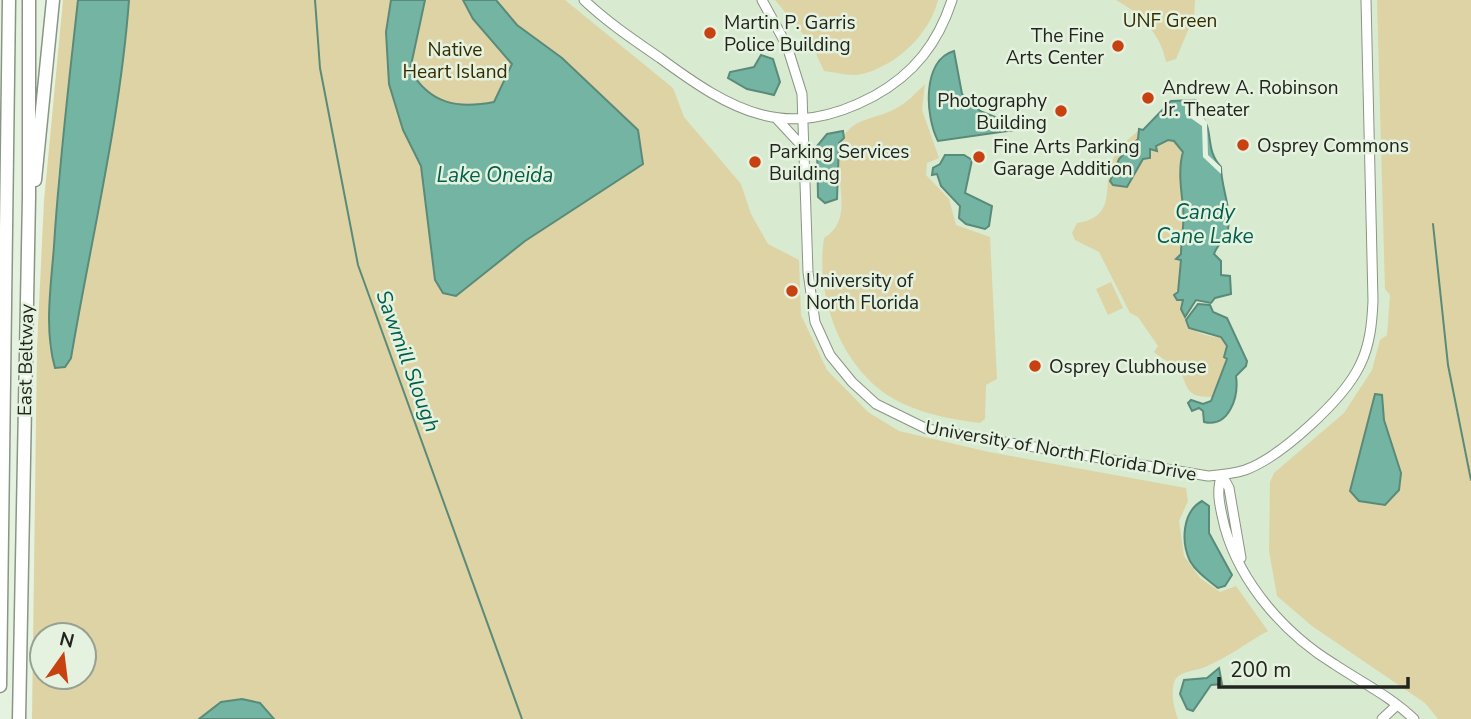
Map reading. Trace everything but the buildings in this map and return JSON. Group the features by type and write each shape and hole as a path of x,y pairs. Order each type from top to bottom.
{"highway":[{"path":"0,160 6,0"},
{"path":"0,687 6,0"},
{"name":"East Beltway","path":"19,719 29,197 29,0"},
{"path":"29,197 37,173 53,0"}],"street":[{"path":"584,0 707,92 738,108 775,117 802,118 838,113 887,88 914,68 944,26 952,0"},
{"name":"University of North Florida Drive","path":"762,0 795,65 802,94 808,272 815,322 830,355 876,404 908,422 938,432 1206,476 1222,475 1256,465 1316,419 1349,385 1366,350 1373,301 1366,0"},
{"path":"775,117 786,125 803,147"},
{"path":"1222,475 1229,488 1233,524 1245,571 1278,620 1303,644 1397,705 1413,719"},
{"path":"1382,719 1397,705"},
{"path":"1390,719 1397,705"}],"shaded area":[{"name":"University of North Florida","path":"166,0 1471,0 1471,719 67,719 78,691 98,691 98,621 65,621"}],"green space":[{"path":"63,0 78,0 58,177 49,347 71,358 112,135 129,0 391,0 386,32 389,84 403,130 421,166 435,280 456,296 525,241 643,163 637,130 562,58 517,25 496,0 565,0 673,88 684,117 741,184 751,214 768,244 799,260 801,315 827,370 868,412 899,431 989,452 1186,488 1188,501 1179,521 1184,556 1200,578 1220,592 1236,586 1268,631 1229,655 1177,677 1173,695 1178,719 274,719 260,703 221,702 199,719 32,719 32,691 98,691 98,621 33,621 37,347 44,201"},
{"name":"Native Heart Island","path":"425,0 463,0 473,19 513,64 494,102 468,105 446,101 427,90 410,70"},
{"path":"775,0 938,0 928,25 910,47 875,70 853,75 824,71 812,45"},
{"name":"UNF Green","path":"1116,0 1195,0 1194,16 1176,59 1166,62 1159,42 1148,25"},
{"path":"1377,0 1471,0 1471,719 1438,719 1425,703 1312,626 1277,596 1269,551 1270,482 1274,473 1344,413 1372,370 1380,340 1387,335 1390,295 1385,289","holes":["1375,395 1382,395 1384,420 1401,473 1351,491"]},
{"path":"925,84 922,110 939,158 927,163 926,175 949,199 956,225 990,237 997,379 986,385 985,419 980,423 914,408 879,389 864,375 841,340 832,320 823,279 824,238 834,230 841,208 838,158 844,137 862,121 899,107"},
{"path":"1138,131 1138,139 1114,168 1111,183 1129,185 1150,149 1157,150 1156,147 1168,140 1174,141 1183,152 1181,177 1184,224 1181,250 1176,259 1181,260 1182,298 1187,321 1205,335 1221,337 1225,344 1226,360 1214,397 1202,397 1190,392 1179,371 1154,352 1158,346 1138,317 1130,313 1099,252 1075,240 1072,233 1077,223 1091,219 1104,206 1108,177 1115,155"},
{"path":"1111,282 1123,308 1108,315 1096,289"}],"water":[{"path":"78,0 129,0 112,135 71,358 65,367 55,368 49,323 50,292 61,154"},
{"name":"Lake Oneida","path":"391,0 425,0 410,70 426,90 436,97 456,104 494,102 512,64 473,19 463,0 496,0 517,25 562,58 638,130 643,164 525,241 456,296 443,293 435,280 421,166 403,130 389,84 386,32"},
{"path":"954,51 962,94 980,111 1015,125 1014,130 938,141 929,104 931,77 936,65 944,56"},
{"path":"761,55 773,59 780,82 774,95 747,89 728,78 730,72 754,67"},
{"name":"Candy Cane Lake","path":"1196,100 1205,120 1213,153 1221,167 1229,221 1227,233 1214,254 1221,261 1221,275 1230,276 1231,294 1215,298 1211,303 1196,300 1185,317 1181,309 1183,300 1177,300 1174,295 1178,292 1181,260 1176,259 1181,254 1183,224 1180,172 1183,152 1174,141 1168,140 1156,146 1157,151 1150,149 1150,158 1143,159 1127,187 1113,185 1110,181 1119,159 1138,139 1139,129 1143,130 1171,101"},
{"path":"843,131 844,138 839,143 837,199 825,203 818,197 817,146 827,134"},
{"path":"945,155 964,155 972,160 965,193 992,206 989,226 985,229 966,224 959,218 960,206 941,186 937,174 932,175 933,168 940,164"},
{"path":"1198,304 1210,305 1213,312 1227,318 1247,361 1246,366 1236,376 1236,393 1230,409 1226,416 1213,423 1204,422 1203,411 1199,408 1192,411 1188,403 1191,400 1203,404 1211,401 1227,359 1224,357 1227,346 1221,337 1189,328 1186,320"},
{"path":"1375,394 1382,395 1384,420 1401,473 1399,490 1385,505 1359,501 1350,491"},
{"path":"1202,501 1209,506 1209,533 1232,575 1225,586 1218,588 1193,565 1185,545 1185,528 1190,512"},
{"path":"1219,668 1222,684 1211,685 1193,711 1187,709 1180,694 1184,680 1207,678"},
{"path":"242,699 260,703 274,719 199,719 221,702"}],"pier":[{"path":"1196,100 1200,114 1207,122 1208,155 1221,167 1221,174 1203,157 1202,126 1185,114 1185,101"}],"waterway":[{"name":"Sawmill Slough","path":"315,0 320,68 358,265 522,719"},
{"path":"1433,224 1448,365 1471,480"}],"place":[{"name":"Martin P. Garris Police Building","path":"710,33"},
{"name":"The Fine Arts Center","path":"1118,46"},
{"name":"Andrew A. Robinson Jr. Theater","path":"1148,98"},
{"name":"Photography Building","path":"1061,111"},
{"name":"Osprey Commons","path":"1243,145"},
{"name":"Fine Arts Parking Garage Addition","path":"979,157"},
{"name":"Parking Services Building","path":"755,162"},
{"name":"University of North Florida","path":"792,291"},
{"name":"Osprey Clubhouse","path":"1035,366"}]}
